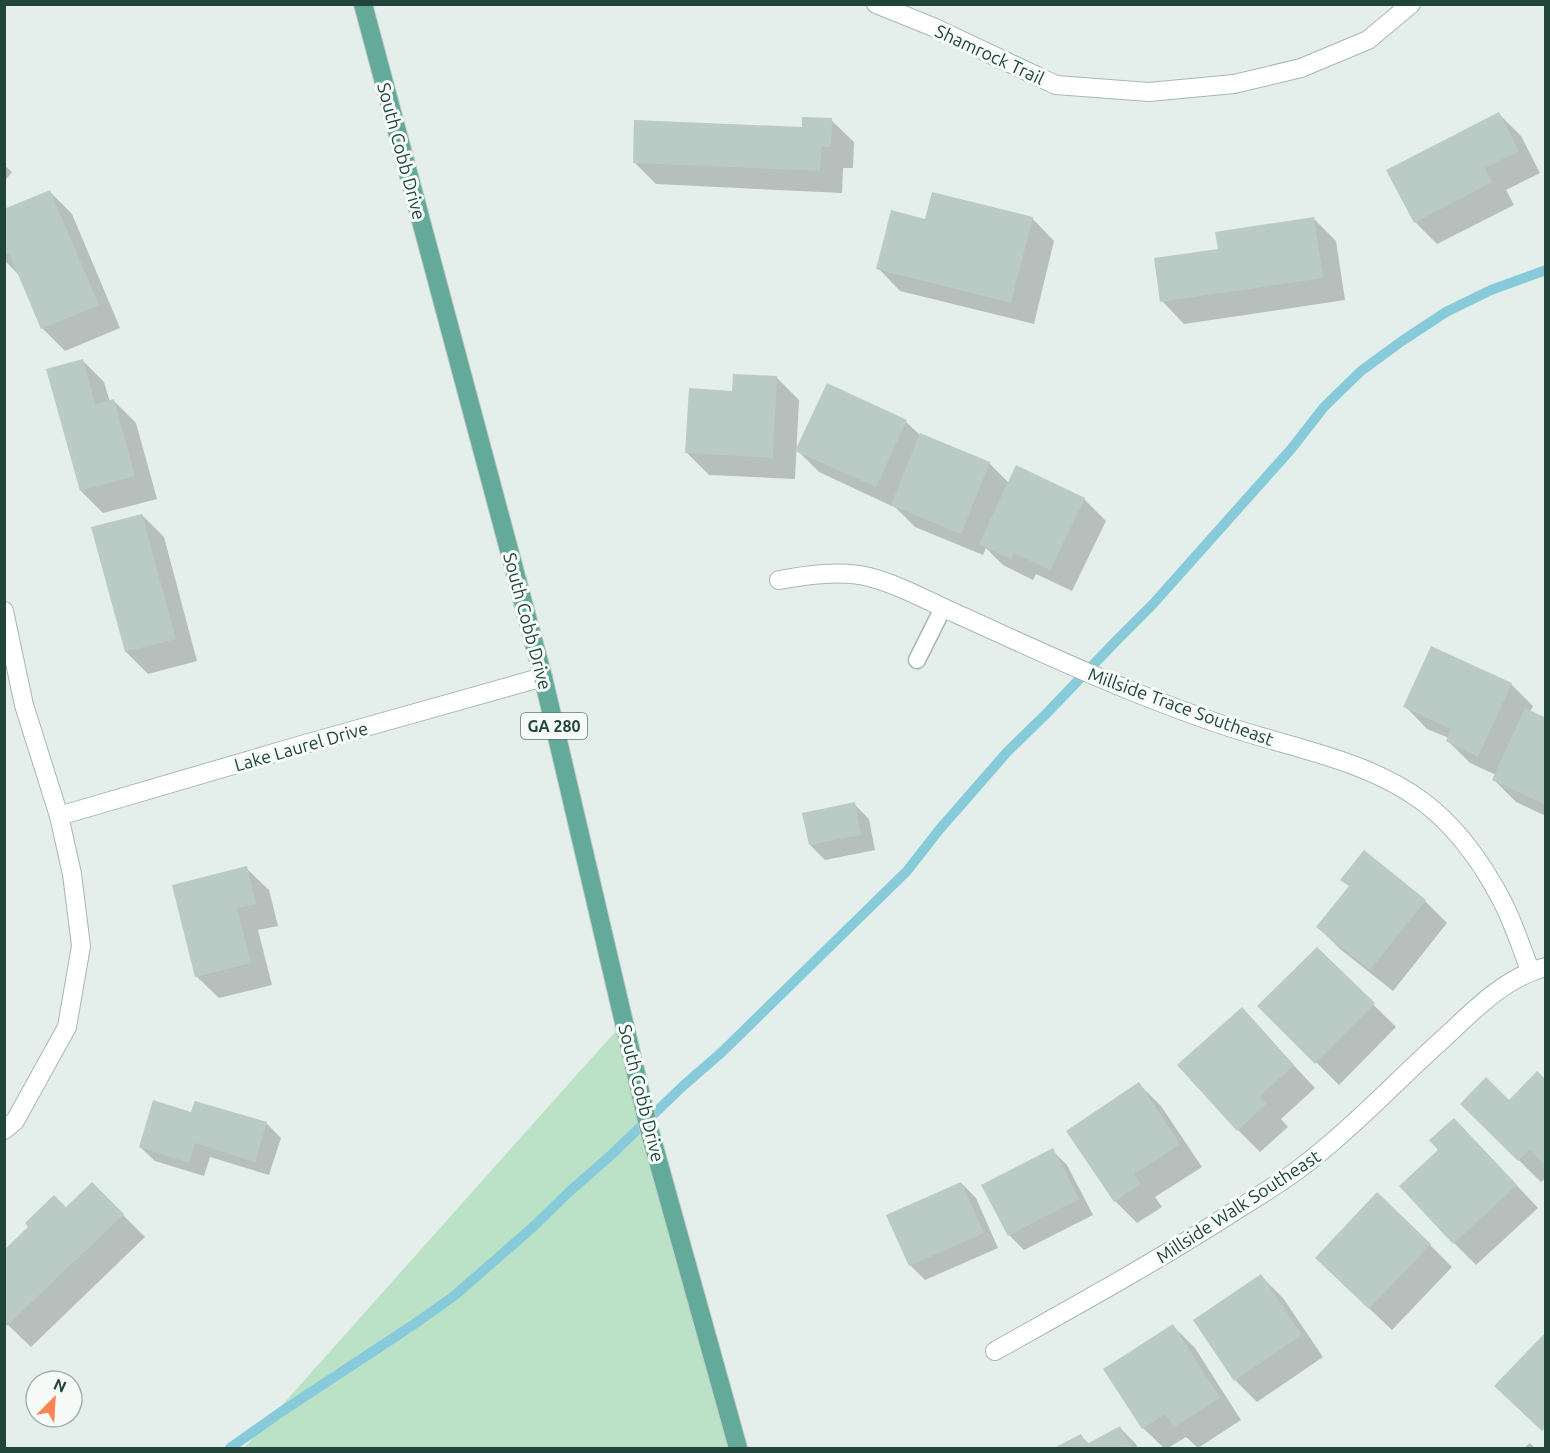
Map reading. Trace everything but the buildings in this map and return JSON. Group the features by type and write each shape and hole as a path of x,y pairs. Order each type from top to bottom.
{"main road":[{"name":"South Cobb Drive","path":"363,4 543,677 648,1125 738,1449"}],"street":[{"name":"Shamrock Trail","path":"876,4 933,27 1056,86 1149,93 1234,84 1301,68 1368,40 1411,4"},
{"name":"Millside Trace Southeast","path":"779,580 811,574 866,576 894,585 1139,694 1251,734 1354,765 1392,782 1422,801 1452,827 1472,850 1538,968"},
{"path":"4,611 24,705 59,816 72,874 81,946 68,1027 15,1120 4,1130"},
{"name":"Lake Laurel Drive","path":"59,816 543,677"},
{"name":"Millside Walk Southeast","path":"995,1351 1190,1240 1293,1173 1335,1140 1495,992 1538,968"}],"lane":[{"path":"917,660 943,608"}],"green space":[{"path":"618,1029 743,1448 244,1448 572,1080"}],"waterway":[{"path":"230,1448 454,1296 533,1227 722,1052 907,871 939,830 1008,751 1153,604 1292,448 1324,407 1361,371 1446,312 1491,290 1546,270"}]}
